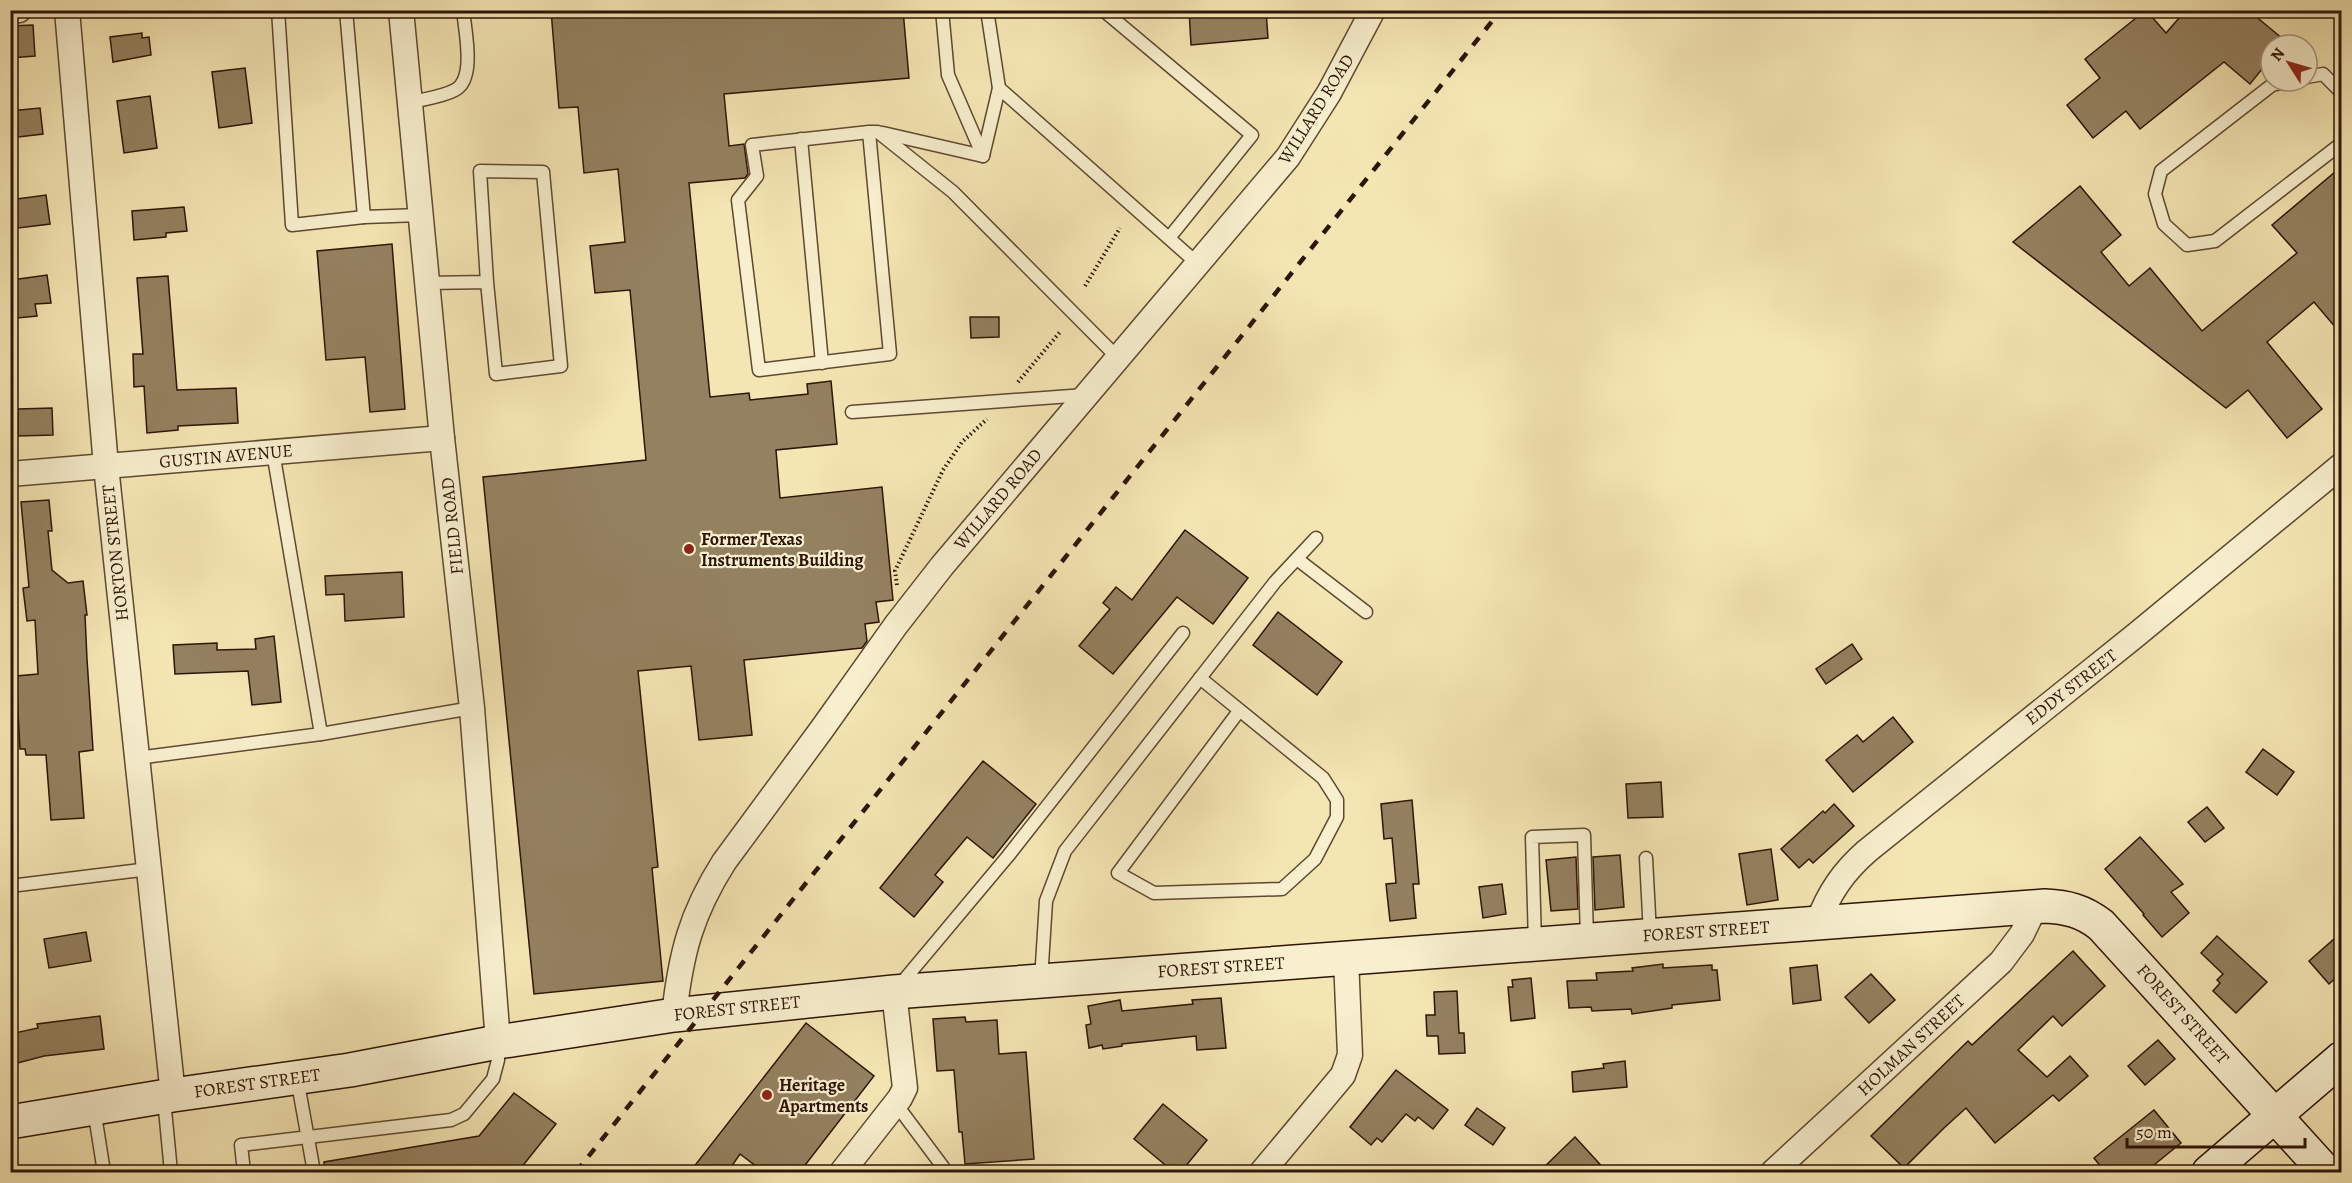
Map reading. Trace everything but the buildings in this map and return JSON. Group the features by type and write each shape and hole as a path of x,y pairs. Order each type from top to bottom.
{"main road":[{"name":"FOREST STREET","path":"10,1122 168,1096 350,1070 498,1042 674,1015 894,992 2035,907 2076,910 2088,915 2101,925 2326,1173"},
{"path":"2209,1173 2342,1058"}],"street":[{"path":"10,11 19,10"},
{"name":"HORTON STREET","path":"67,10 106,466 149,869 168,1096"},
{"name":"FIELD ROAD","path":"401,10 442,438 472,708 498,1042"},
{"name":"WILLARD ROAD","path":"674,1015 680,967 688,933 702,900 724,861 896,625 942,566 1288,157 1329,93 1373,10"},
{"name":"GUSTIN AVENUE","path":"10,474 442,438"},
{"name":"EDDY STREET","path":"1818,922 1835,885 1867,851 2136,635 2342,465"},
{"name":"HOLMAN STREET","path":"1773,1173 2001,962 2022,934 2035,907"},
{"path":"1262,1173 1343,1075 1348,1065 1350,1055 1346,958"},
{"path":"842,1173 903,1093 905,1082 894,992"}],"lane":[{"path":"278,10 292,225 420,215"},
{"path":"346,10 364,218"},
{"path":"409,103 455,90 464,81 468,70 463,10"},
{"path":"942,10 948,75 983,156"},
{"path":"983,156 999,88 987,10"},
{"path":"1103,10 1252,135 1169,238"},
{"path":"2319,75 2323,74 2342,93"},
{"path":"999,88 1198,264"},
{"path":"2262,93 2161,171 2155,194 2164,224 2187,245 2215,242 2342,143"},
{"path":"873,132 890,354 759,370 738,200 757,177 752,145 873,132 983,156"},
{"path":"873,132 953,192 1118,358"},
{"path":"801,139 822,363"},
{"path":"480,171 543,172 561,366 496,374 487,282 480,171"},
{"path":"427,283 487,282"},
{"path":"852,412 1086,395"},
{"path":"273,452 321,734"},
{"path":"1041,981 1046,902 1065,851 1275,582 1316,538"},
{"path":"1297,559 1366,612"},
{"path":"894,992 1008,856 1183,633"},
{"path":"1200,678 1323,778 1337,800 1337,817 1315,859 1282,889 1154,893 1118,873 1239,711"},
{"path":"137,758 321,734 472,708"},
{"path":"1535,944 1532,837 1584,835 1587,940"},
{"path":"1646,858 1650,935"},
{"path":"10,886 149,869"},
{"path":"244,1173 241,1145 451,1120 464,1114 493,1079 498,1060 498,1042"},
{"path":"297,1077 314,1173"},
{"path":"168,1096 171,1173"},
{"path":"896,1104 943,1167 939,1173"},
{"path":"94,1108 104,1173"}],"path":[{"path":"1085,286 1120,228"},
{"path":"1018,382 1060,332"},
{"path":"898,590 895,572 943,470 962,442 988,419"}],"railway":[{"path":"576,1172 1501,10"}],"place":[{"name":"Former Texas Instruments Building","path":"689,549"},
{"name":"Heritage Apartments","path":"767,1095"}]}
